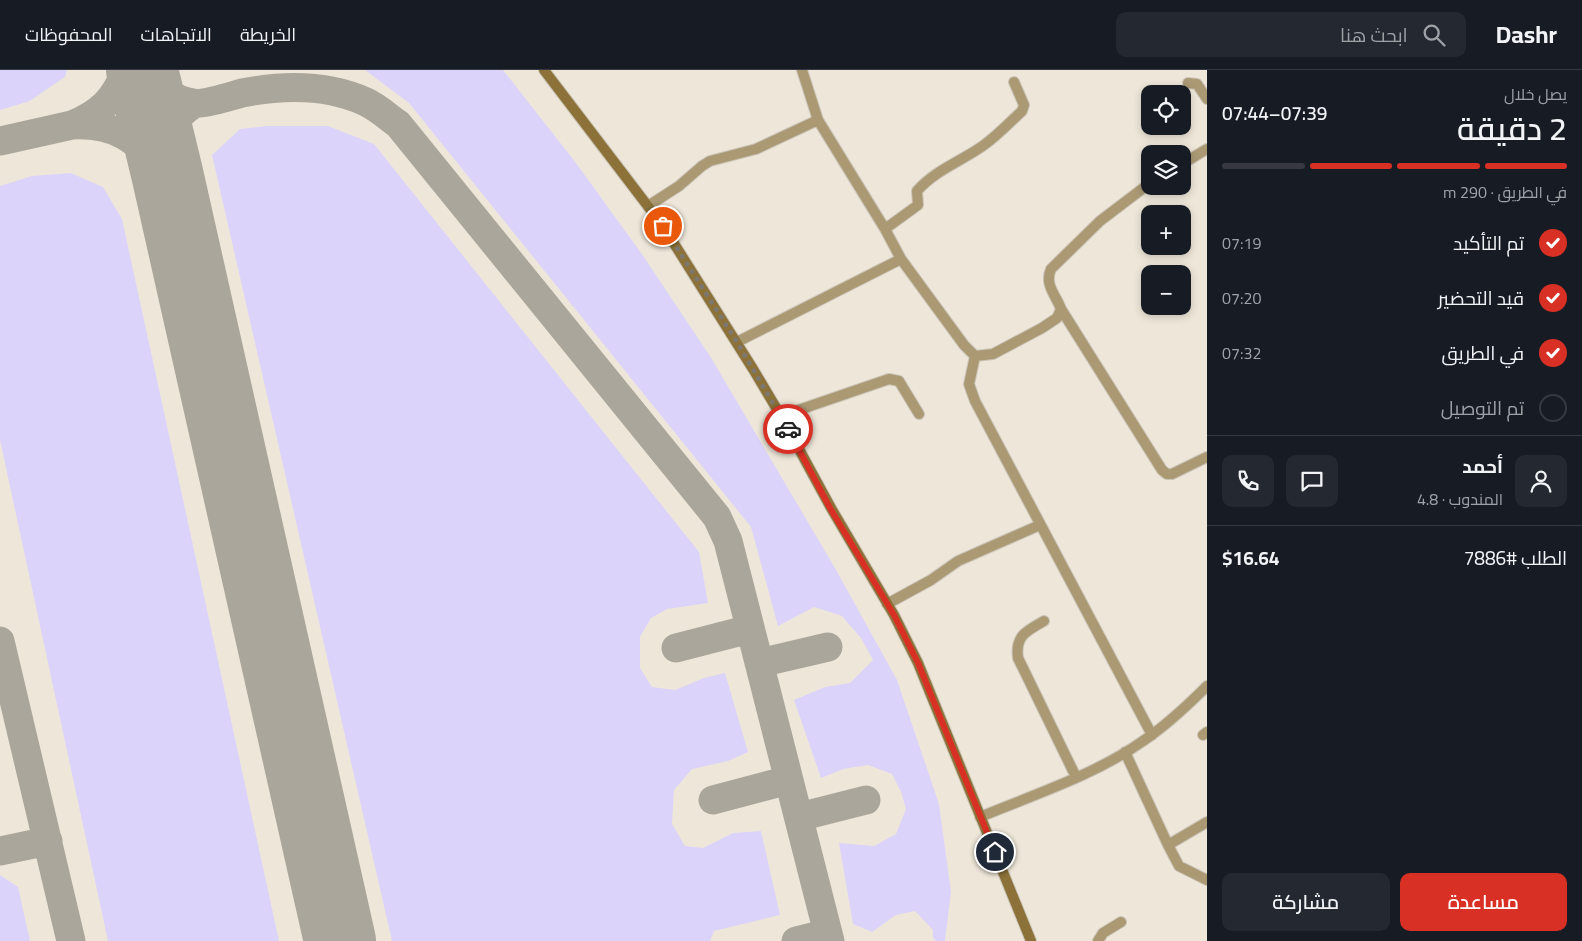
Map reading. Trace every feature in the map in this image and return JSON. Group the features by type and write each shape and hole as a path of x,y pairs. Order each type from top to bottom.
{"main road":[{"path":"544,70 663,226 737,342 781,416 830,508 887,604 918,663 1031,941"}],"street":[{"path":"802,70 818,120 885,229 901,259 964,345 975,356"},
{"path":"885,229 918,205 917,191 923,184 984,145 1022,110 1024,105 1014,82"},
{"path":"1188,83 1197,84 1207,99"},
{"path":"648,206 679,186 710,161 756,149 818,120"},
{"path":"1191,159 1207,149"},
{"path":"1141,190 1100,221 1052,270 1048,276 1048,283 1061,310 1162,470 1167,474 1172,474 1207,457"},
{"path":"737,342 901,259"},
{"path":"975,356 992,354 1042,328 1057,318 1061,310"},
{"path":"975,356 968,384 974,401 1152,735"},
{"path":"781,416 889,379 899,381 919,414"},
{"path":"887,604 931,580 958,561 1040,525"},
{"path":"1044,620 1018,641 1018,658 1076,777"},
{"path":"980,817 1092,770 1125,752 1168,723 1207,686"},
{"path":"1125,752 1179,866 1207,880"},
{"path":"1168,845 1207,822"},
{"path":"1098,941 1103,933 1121,922"}],"shaded area":[{"path":"0,70 67,70 65,77 30,101 0,110"},
{"path":"365,70 503,70 576,163 644,257 710,356 835,568 897,680 939,804 951,892 945,941 936,941 933,938 933,930 915,911 896,915 872,932 853,924 839,843 874,846 896,834 906,809 901,792 892,774 868,765 843,769 821,778 794,700 825,687 850,683 873,660 861,638 842,616 814,607 778,626 751,527 409,103"},
{"path":"266,126 328,126 374,144 699,552 708,603 667,609 651,618 640,637 640,668 652,687 675,690 704,678 725,673 748,752 728,761 692,769 674,790 672,824 685,846 703,848 733,833 761,831 780,915 714,931 710,941 392,941 212,155 240,129"},
{"path":"71,173 103,187 122,219 279,941 108,941 0,440 0,186 32,176"},
{"path":"0,875 18,887 30,941 0,941"}],"taxiway":[{"path":"126,70 117,89 106,104 72,125 103,127 126,136 146,152 167,173"},
{"path":"142,70 165,91 185,102 203,103 242,93 273,88 320,89 351,96 366,102 398,124 717,517 728,541 830,941"},
{"path":"163,155 172,126 181,114 194,104"},
{"path":"0,141 72,125"},
{"path":"676,648 750,629"},
{"path":"0,641 71,941"},
{"path":"759,663 828,647"},
{"path":"713,800 789,780"},
{"path":"799,817 866,800"},
{"path":"0,851 48,841"},
{"path":"796,941 828,933"}],"runway":[{"path":"142,70 167,173 340,941"}],"way so far":[{"path":"663,226 737,342 788,429"}],"route":[{"path":"788,429 830,508 894,615 918,663 995,852"}]}
